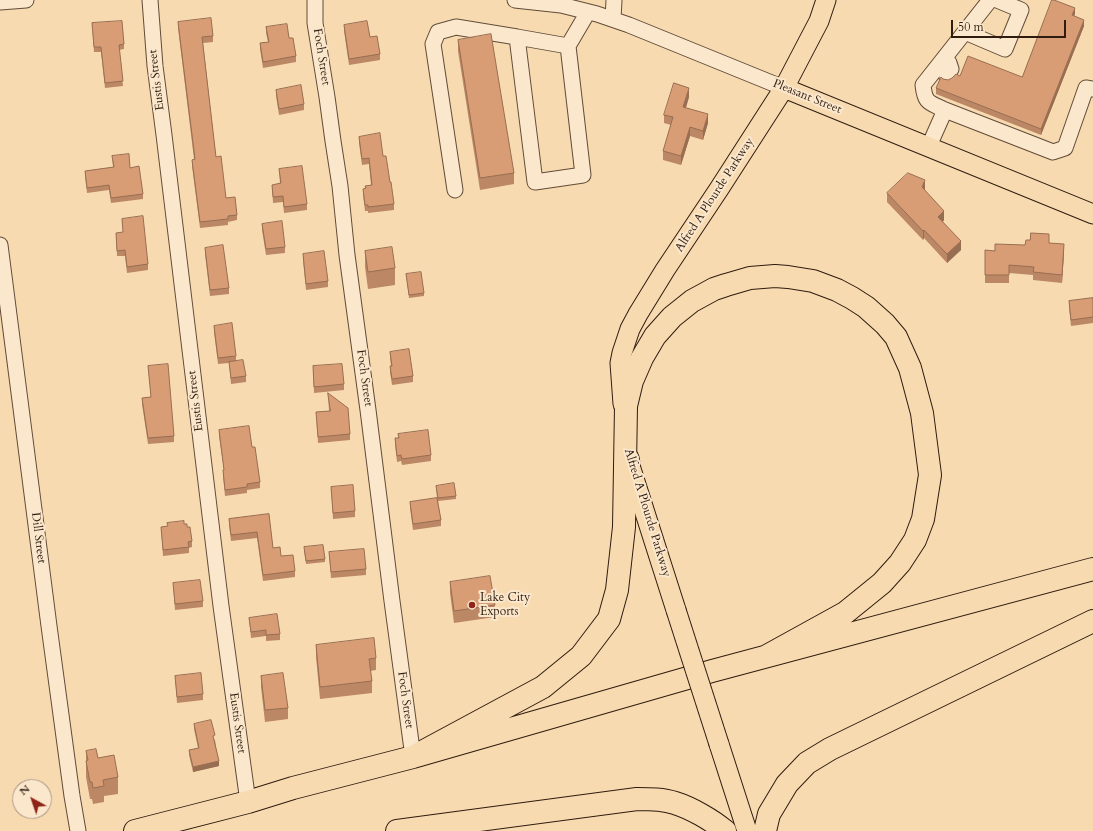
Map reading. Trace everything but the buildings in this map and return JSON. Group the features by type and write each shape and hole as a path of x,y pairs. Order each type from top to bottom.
{"highway":[{"path":"413,757 543,687 581,656 609,619 617,590 624,527 626,406 632,381 642,358 655,336 672,317 692,301 714,289 726,285 750,278 776,276 813,281 837,290 866,307 885,324 896,337 910,368 922,413 930,475 923,519 915,540 900,563 882,583 846,613 767,656"},
{"path":"135,831 413,757 767,656 1093,568"},
{"path":"765,831 769,814 787,784 807,763 830,749 1093,621"},
{"path":"397,831 638,799 650,799 675,803 692,810 725,831"}],"main road":[{"name":"Alfred A Plourde Parkway","path":"747,831 631,469 626,444 620,363 630,329 638,314 784,88 819,21 826,0"},
{"name":"Pleasant Street","path":"784,88 1093,214"}],"street":[{"path":"0,2 26,0"},
{"name":"Eustis Street","path":"150,0 154,66 164,135 221,606 248,802"},
{"name":"Foch Street","path":"314,0 315,23 340,186 347,255 413,757"},
{"name":"Pleasant Street","path":"515,0 561,5 613,19 784,88"},
{"path":"613,19 614,0"},
{"path":"990,0 923,85 924,96 928,102 940,104 1053,152 1065,148 1086,88 1093,89"},
{"path":"965,32 1005,48 1021,10 997,0"},
{"path":"517,37 535,182 583,175 568,46 588,12"},
{"path":"455,190 433,44 438,32 456,27 568,46"},
{"path":"945,57 951,69 947,76"},
{"path":"929,146 940,104"},
{"name":"Dill Street","path":"0,245 50,634 78,831"}],"place":[{"name":"Lake City Exports","path":"472,605"}]}
